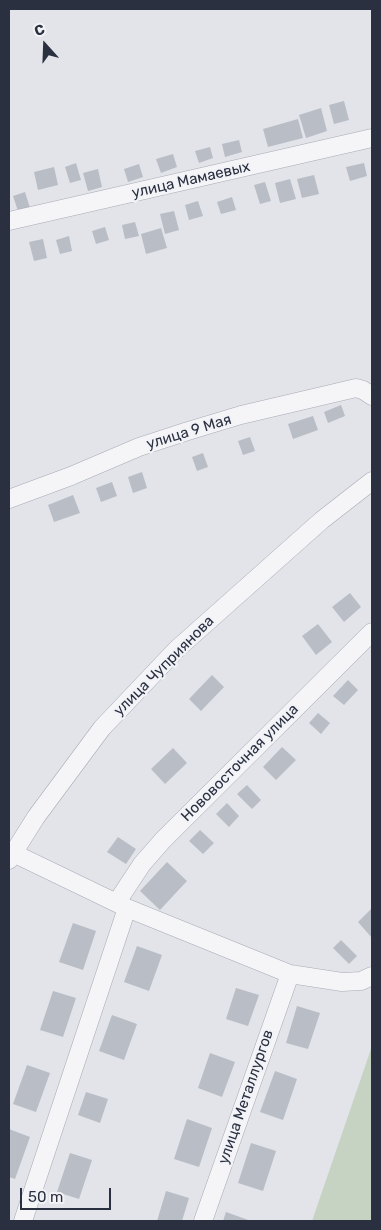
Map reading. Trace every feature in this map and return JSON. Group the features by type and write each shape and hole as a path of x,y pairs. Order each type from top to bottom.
{"street":[{"name":"улица Мамаевых","path":"9,221 372,138"},
{"name":"улица 9 Мая","path":"9,499 71,476 139,447 241,415 356,388 372,396"},
{"name":"улица Чуприянова","path":"11,857 36,817 102,728 177,649 322,520 372,481"},
{"name":"Нововосточная улица","path":"23,1221 122,905 142,864 163,840 372,632"},
{"path":"11,857 290,974 342,982 361,981 372,976"},
{"name":"улица Металлургов","path":"203,1221 290,974"}],"green space":[{"path":"372,1046 372,1221 312,1221"}],"building":[{"path":"344,101 349,120 334,124 329,105"},
{"path":"321,108 327,131 306,138 299,115"},
{"path":"298,119 303,138 268,147 263,129"},
{"path":"239,140 242,152 225,157 222,144"},
{"path":"210,147 213,158 199,163 195,151"},
{"path":"173,154 177,167 161,173 156,159"},
{"path":"76,163 81,180 70,183 65,167"},
{"path":"364,163 367,176 350,181 346,167"},
{"path":"139,164 143,177 128,182 124,169"},
{"path":"54,167 58,185 38,190 34,172"},
{"path":"98,169 102,187 88,191 83,173"},
{"path":"314,175 319,194 302,198 297,179"},
{"path":"290,179 296,199 280,203 275,183"},
{"path":"265,182 271,201 260,204 254,185"},
{"path":"25,192 30,208 18,211 13,196"},
{"path":"232,197 236,210 221,214 217,202"},
{"path":"198,201 203,216 189,220 185,205"},
{"path":"174,211 179,230 165,234 160,214"},
{"path":"135,222 139,236 125,239 122,225"},
{"path":"105,227 109,240 96,244 92,231"},
{"path":"161,228 167,248 146,254 141,234"},
{"path":"69,236 72,251 60,254 56,240"},
{"path":"43,239 47,258 34,261 29,242"},
{"path":"341,405 345,416 328,423 324,412"},
{"path":"313,416 318,430 293,439 288,424"},
{"path":"250,437 255,451 243,455 238,441"},
{"path":"203,453 208,467 197,471 192,457"},
{"path":"142,472 147,488 133,493 128,477"},
{"path":"112,482 117,496 101,502 96,488"},
{"path":"73,495 80,513 54,522 48,505"},
{"path":"350,593 361,607 344,622 332,607"},
{"path":"318,624 332,642 316,655 302,636"},
{"path":"212,675 224,687 201,711 189,699"},
{"path":"348,680 358,690 344,705 333,696"},
{"path":"318,713 330,723 321,734 309,723"},
{"path":"282,747 296,760 276,780 263,767"},
{"path":"173,748 187,763 165,784 151,769"},
{"path":"247,785 261,800 252,809 237,794"},
{"path":"227,803 239,816 229,827 216,814"},
{"path":"200,830 214,843 203,854 189,841"},
{"path":"118,837 136,849 126,864 107,852"},
{"path":"167,862 187,881 160,910 140,891"},
{"path":"372,908 372,938 358,922"},
{"path":"73,923 96,931 83,970 59,962"},
{"path":"341,940 357,956 349,964 333,948"},
{"path":"137,946 162,955 149,991 124,982"},
{"path":"236,988 259,995 248,1026 226,1019"},
{"path":"53,991 76,998 63,1037 40,1030"},
{"path":"297,1006 320,1013 308,1049 286,1043"},
{"path":"112,1015 137,1024 124,1060 99,1051"},
{"path":"210,1053 235,1062 222,1097 198,1088"},
{"path":"27,1065 50,1073 36,1112 13,1104"},
{"path":"275,1071 297,1079 283,1120 260,1112"},
{"path":"86,1092 108,1099 100,1123 78,1115"},
{"path":"187,1119 212,1128 199,1167 174,1159"},
{"path":"9,1129 30,1137 15,1179 9,1177"},
{"path":"251,1143 276,1151 263,1191 238,1183"},
{"path":"70,1153 92,1160 79,1199 57,1192"},
{"path":"166,1191 189,1198 182,1221 157,1221"},
{"path":"226,1212 251,1221 223,1221"}]}
